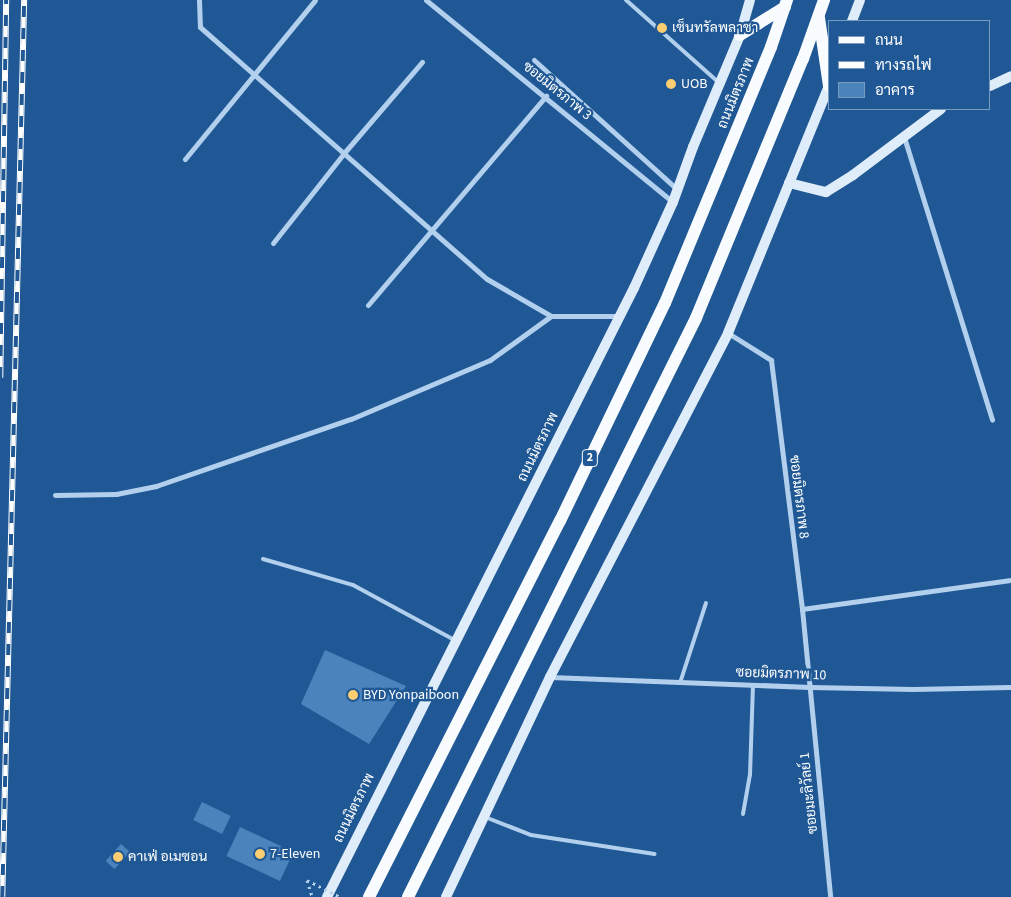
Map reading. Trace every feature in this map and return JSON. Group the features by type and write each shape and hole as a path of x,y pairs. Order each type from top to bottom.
{"main road":[{"name":"ถนนมิตรภาพ","path":"327,897 620,316 673,202 740,35 750,0"},
{"path":"408,897 696,318 803,59 824,0"},
{"path":"852,20 860,0"},
{"name":"ถนนมิตรภาพ","path":"369,897 560,521 665,303 771,47 786,3"},
{"path":"740,35 786,3"},
{"path":"818,16 828,79"},
{"path":"991,86 1011,76"},
{"path":"446,897 550,677 728,333 828,87"},
{"path":"789,183 826,192 940,110"}],"street":[{"path":"199,0 200,26 487,279 551,316 620,316"},
{"path":"185,159 315,0"},
{"name":"ซอยมิตรภาพ 3","path":"426,0 546,96 673,202"},
{"path":"534,60 677,189"},
{"path":"273,243 344,153 422,62"},
{"path":"368,305 434,231 546,96"},
{"path":"904,137 992,420"},
{"path":"55,495 116,494 156,486 351,419 490,360 551,316"},
{"name":"ซอยมิตรภาพ 8","path":"728,333 771,360 810,687"},
{"path":"802,609 1011,580"},
{"name":"ซอยมิตรภาพ 10","path":"550,677 810,687 913,689 1011,687"},
{"name":"ซอยมะลิวัลย์ 1","path":"810,687 830,897"}],"lane":[{"path":"626,0 720,83"},
{"path":"263,559 354,585 456,641"},
{"path":"680,682 706,603"},
{"path":"743,814 750,775 753,685"},
{"path":"485,817 531,835 655,854"}],"path":[{"path":"313,897 307,880 340,897"}],"building":[{"name":"BYD Yonpaiboon","path":"325,650 406,686 369,744 301,704"},
{"path":"202,802 231,816 222,834 193,820"},
{"name":"7-Eleven","path":"240,827 293,852 280,881 226,856"},
{"name":"คาเฟ่ อเมซอน","path":"121,844 130,852 115,869 106,861"}],"railway":[{"path":"0,378 6,0"},
{"path":"2,897 24,0"}],"place":[{"name":"เซ็นทรัลพลาซา","path":"662,28"},
{"name":"UOB","path":"671,84"},
{"name":"BYD Yonpaiboon","path":"353,695"},
{"name":"7-Eleven","path":"260,854"},
{"name":"คาเฟ่ อเมซอน","path":"118,857"}]}
